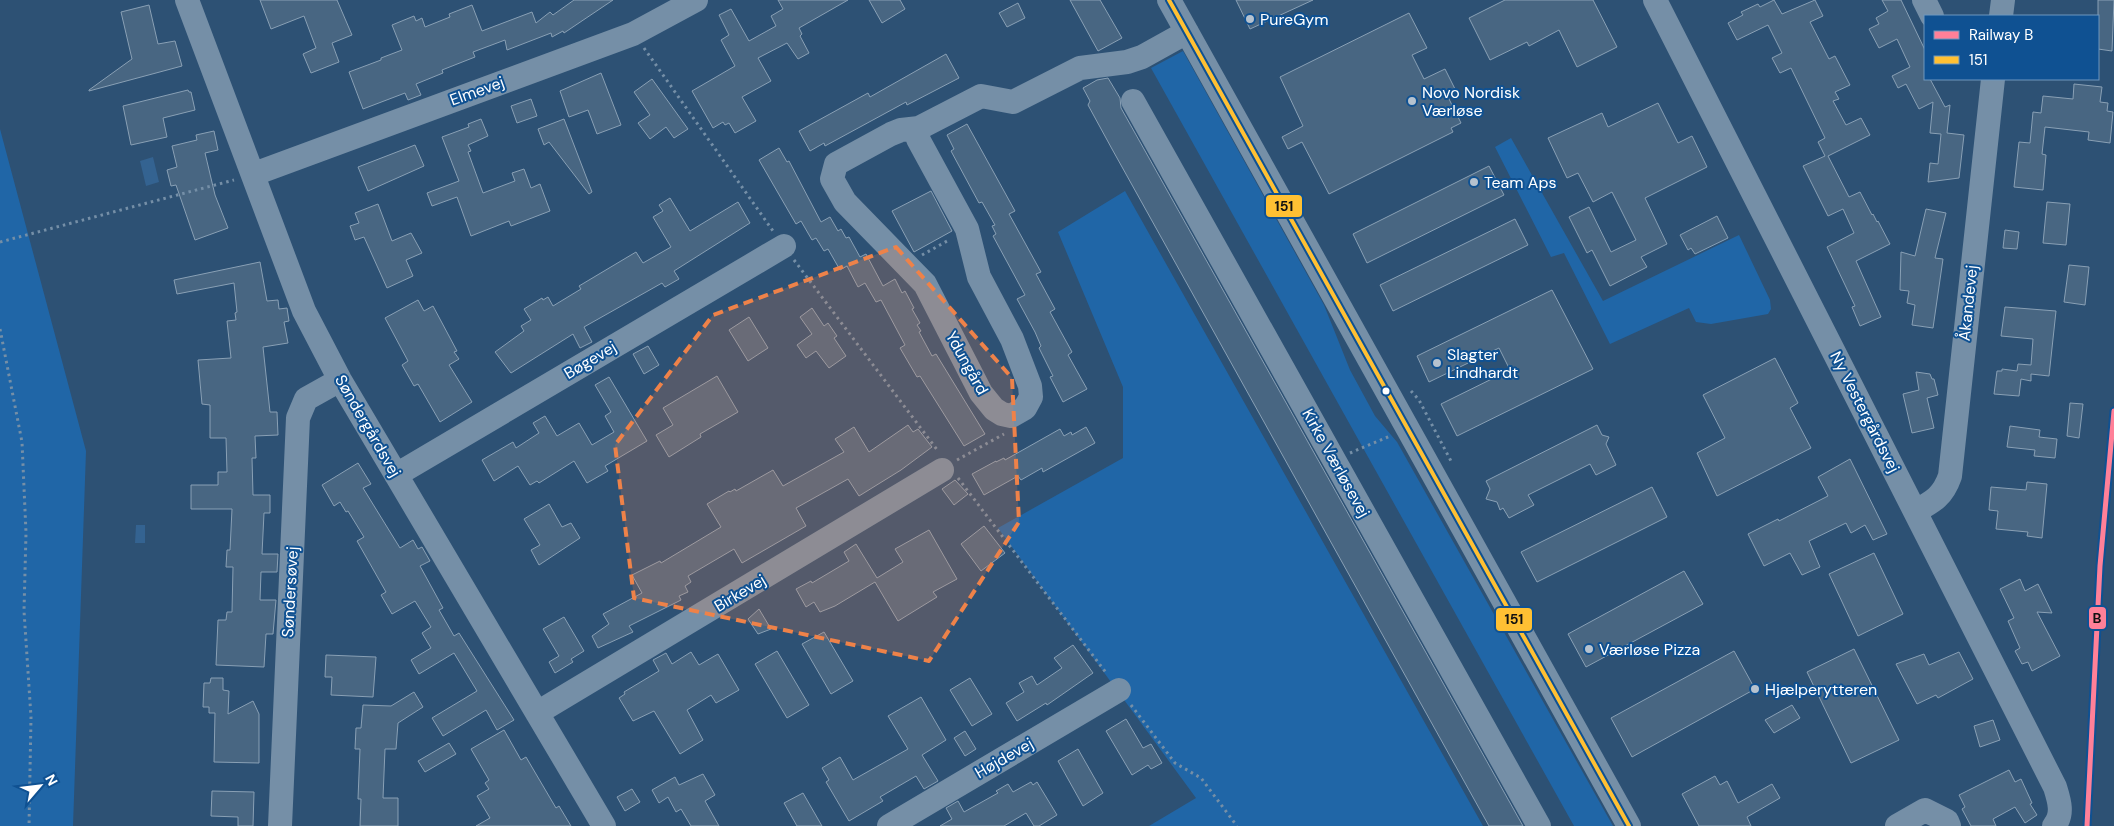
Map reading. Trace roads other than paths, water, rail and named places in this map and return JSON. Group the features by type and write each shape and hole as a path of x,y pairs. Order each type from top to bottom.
{"street":[{"name":"Søndergårdsvej","path":"187,0 304,311 340,380 604,826"},
{"name":"Elmevej","path":"254,174 633,34 696,0"},
{"path":"1169,0 1629,826"},
{"name":"Ny Vestergårdsvej","path":"1655,0 2055,787 2061,809 2057,823 2054,826"},
{"path":"1924,0 1932,15"},
{"path":"2001,15 2003,0"},
{"name":"Ydungård","path":"919,128 918,139 967,230 979,277 1012,339 1030,386 1032,397 1025,408 1011,416 1002,414 994,409 981,393 925,284 845,202 832,179 836,164 891,134 901,130 919,128 980,96 1013,102 1080,68 1126,62 1142,57 1187,32"},
{"name":"Åkandevej","path":"1916,511 1933,501 1945,490 1950,476 1993,80"},
{"name":"Kirke Værløsevej","path":"1134,101 1539,826"},
{"name":"Bøgevej","path":"396,475 784,246"},
{"name":"Søndersøvej","path":"280,826 298,418 306,399 340,380"},
{"name":"Birkevej","path":"537,713 949,466"},
{"name":"Højdevej","path":"889,826 1119,690"},
{"path":"1897,826 1925,810 1947,821 1950,826"}],"rail line":[{"name":"B","path":"2087,826 2100,566 2114,411"}],"place":[{"name":"PureGym","path":"1250,19"},
{"name":"Novo Nordisk Værløse","path":"1412,101"},
{"name":"Team Aps","path":"1474,182"},
{"name":"Slagter Lindhardt","path":"1437,363"},
{"name":"Værløse Pizza","path":"1589,649"},
{"name":"Hjælperytteren","path":"1755,689"}]}
